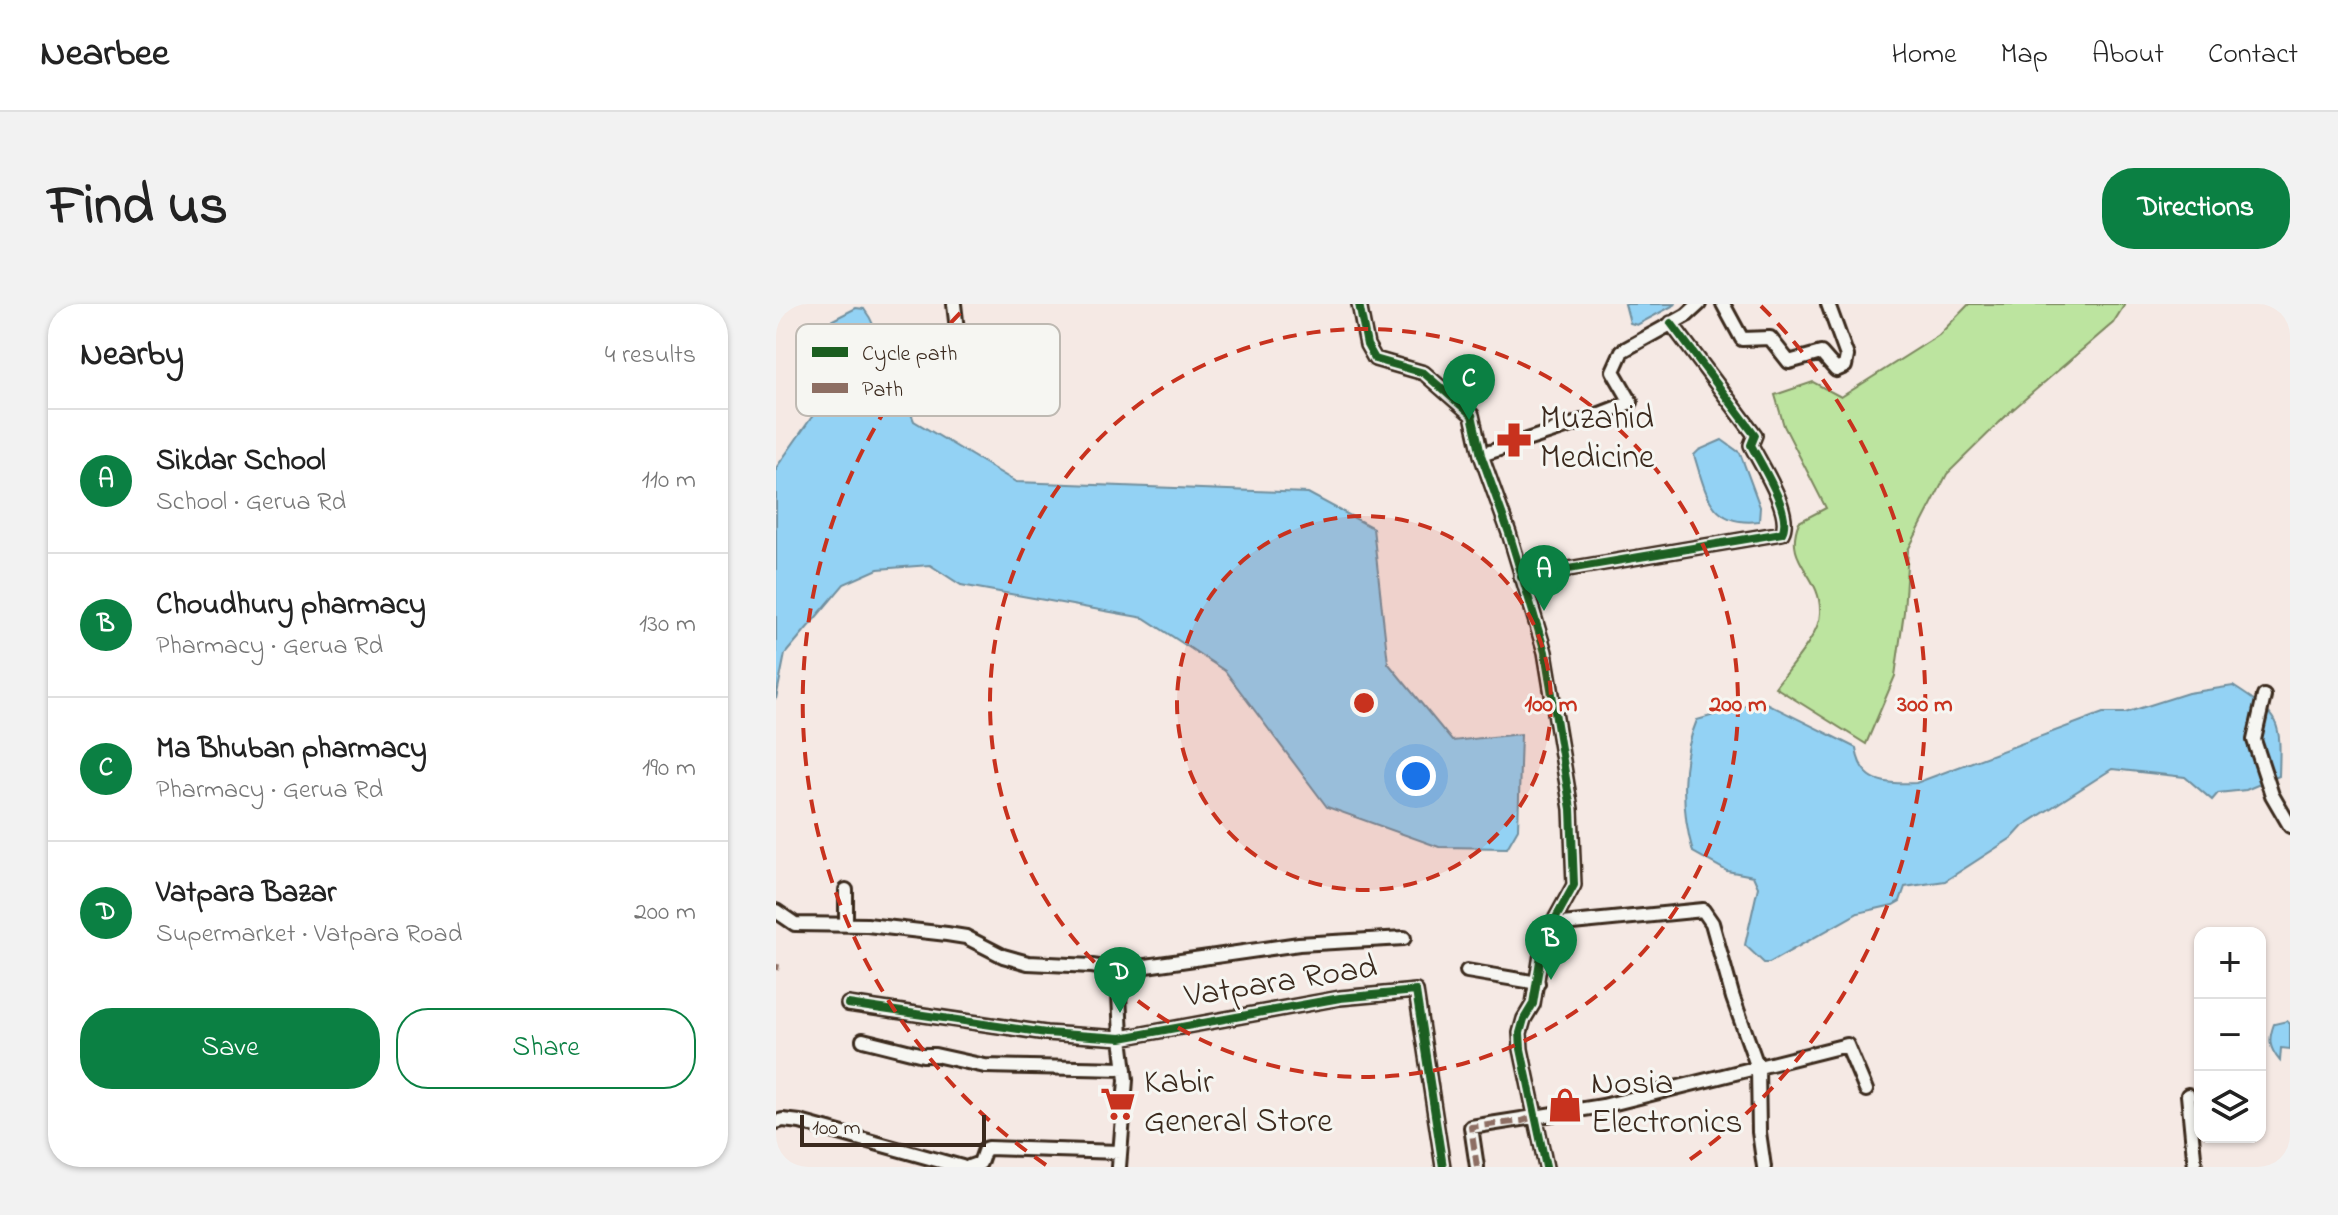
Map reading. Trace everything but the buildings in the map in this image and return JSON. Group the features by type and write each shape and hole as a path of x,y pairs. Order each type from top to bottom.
{"street":[{"path":"954,304 956,324"},
{"path":"1359,304 1367,345 1375,359 1424,373 1472,415 1481,455 1531,599 1545,652 1562,746 1573,833 1574,885 1552,925 1541,955 1533,1004 1520,1033 1546,1167"},
{"path":"1481,455 1631,402 1613,371 1622,351 1687,315 1699,304"},
{"path":"1723,304 1742,339 1770,338 1789,362 1821,353 1836,370 1845,366 1847,356 1828,304"},
{"path":"1521,577 1782,533 1787,525 1783,510 1751,445 1755,435 1671,323"},
{"path":"2264,696 2254,740 2272,795 2290,826"},
{"path":"846,890 846,924"},
{"path":"1552,925 1703,910 1712,923 1733,998 1758,1068 1759,1132 1764,1167"},
{"name":"Vatpara Road","path":"776,911 795,924 846,924 966,937 1003,956 1028,963 1118,970 1299,944 1404,938"},
{"path":"1118,970 1125,1069 1119,1167"},
{"path":"1467,971 1538,983"},
{"name":"Vatpara Road","path":"1121,1038 1340,998 1416,991 1443,1167"},
{"path":"848,1004 1046,1033 1121,1038"},
{"path":"863,1040 985,1066 1125,1069"},
{"path":"1477,1167 1471,1127 1603,1106 1847,1045 1866,1090"},
{"path":"2188,1095 2195,1167"},
{"path":"776,1122 800,1122 962,1167"},
{"path":"969,1167 980,1163 988,1148 1120,1152"}],"green space":[{"path":"1969,304 2125,304 2113,323 2010,412 1947,474 1908,550 1895,676 1866,744 1775,687 1819,622 1819,599 1799,559 1795,536 1799,522 1826,508 1784,426 1775,395 1813,382 1841,397 1939,335"}],"water":[{"path":"1625,304 1676,304 1637,325 1630,323"},
{"path":"856,308 864,309 873,324 825,324"},
{"path":"813,416 912,416 914,421 1016,482 1308,493 1373,528 1388,663 1452,741 1521,734 1518,829 1507,848 1439,847 1327,807 1225,671 1144,618 961,585 930,565 878,569 844,584 785,654 776,699 776,468"},
{"path":"1722,440 1740,453 1760,507 1759,521 1730,519 1720,513 1707,494 1694,455"},
{"path":"2233,686 2261,705 2275,722 2279,743 2279,776 2246,790 2218,793 2212,800 2185,777 2112,769 1945,881 1905,887 1900,901 1893,905 1858,913 1769,963 1764,963 1745,945 1758,887 1753,876 1727,871 1693,852 1686,819 1684,786 1691,736 1697,720 1762,701 1856,748 1863,769 1876,779 1916,783 2103,713 2125,713 2188,693"},
{"path":"2287,1021 2290,1024 2290,1049 2281,1048 2280,1061 2272,1048 2271,1035 2274,1024"}],"marked path":[{"path":"776,970 777,964"},
{"path":"1477,1167 1471,1127 1522,1121 1536,1116"}],"cycle path":[{"path":"1359,304 1367,345 1375,359 1424,373 1472,415 1481,455 1509,533 1545,652 1571,809 1574,885 1552,925 1541,955 1533,1004 1520,1033 1546,1167"},
{"path":"1521,577 1782,533 1784,524 1780,502 1751,445 1755,435 1671,323"},
{"path":"848,1004 1046,1033 1121,1038 1340,998 1416,991 1443,1167"}],"place":[{"name":"Ma Bhuban pharmacy","path":"1469,420"},
{"name":"Muzahid Medicine","path":"1514,440"},
{"name":"Sikdar School","path":"1544,611"},
{"name":"Choudhury pharmacy","path":"1551,980"},
{"name":"Vatpara Bazar","path":"1120,1013"},
{"name":"Kabir General Store","path":"1118,1104"},
{"name":"Nosia Electronics","path":"1565,1105"}]}
